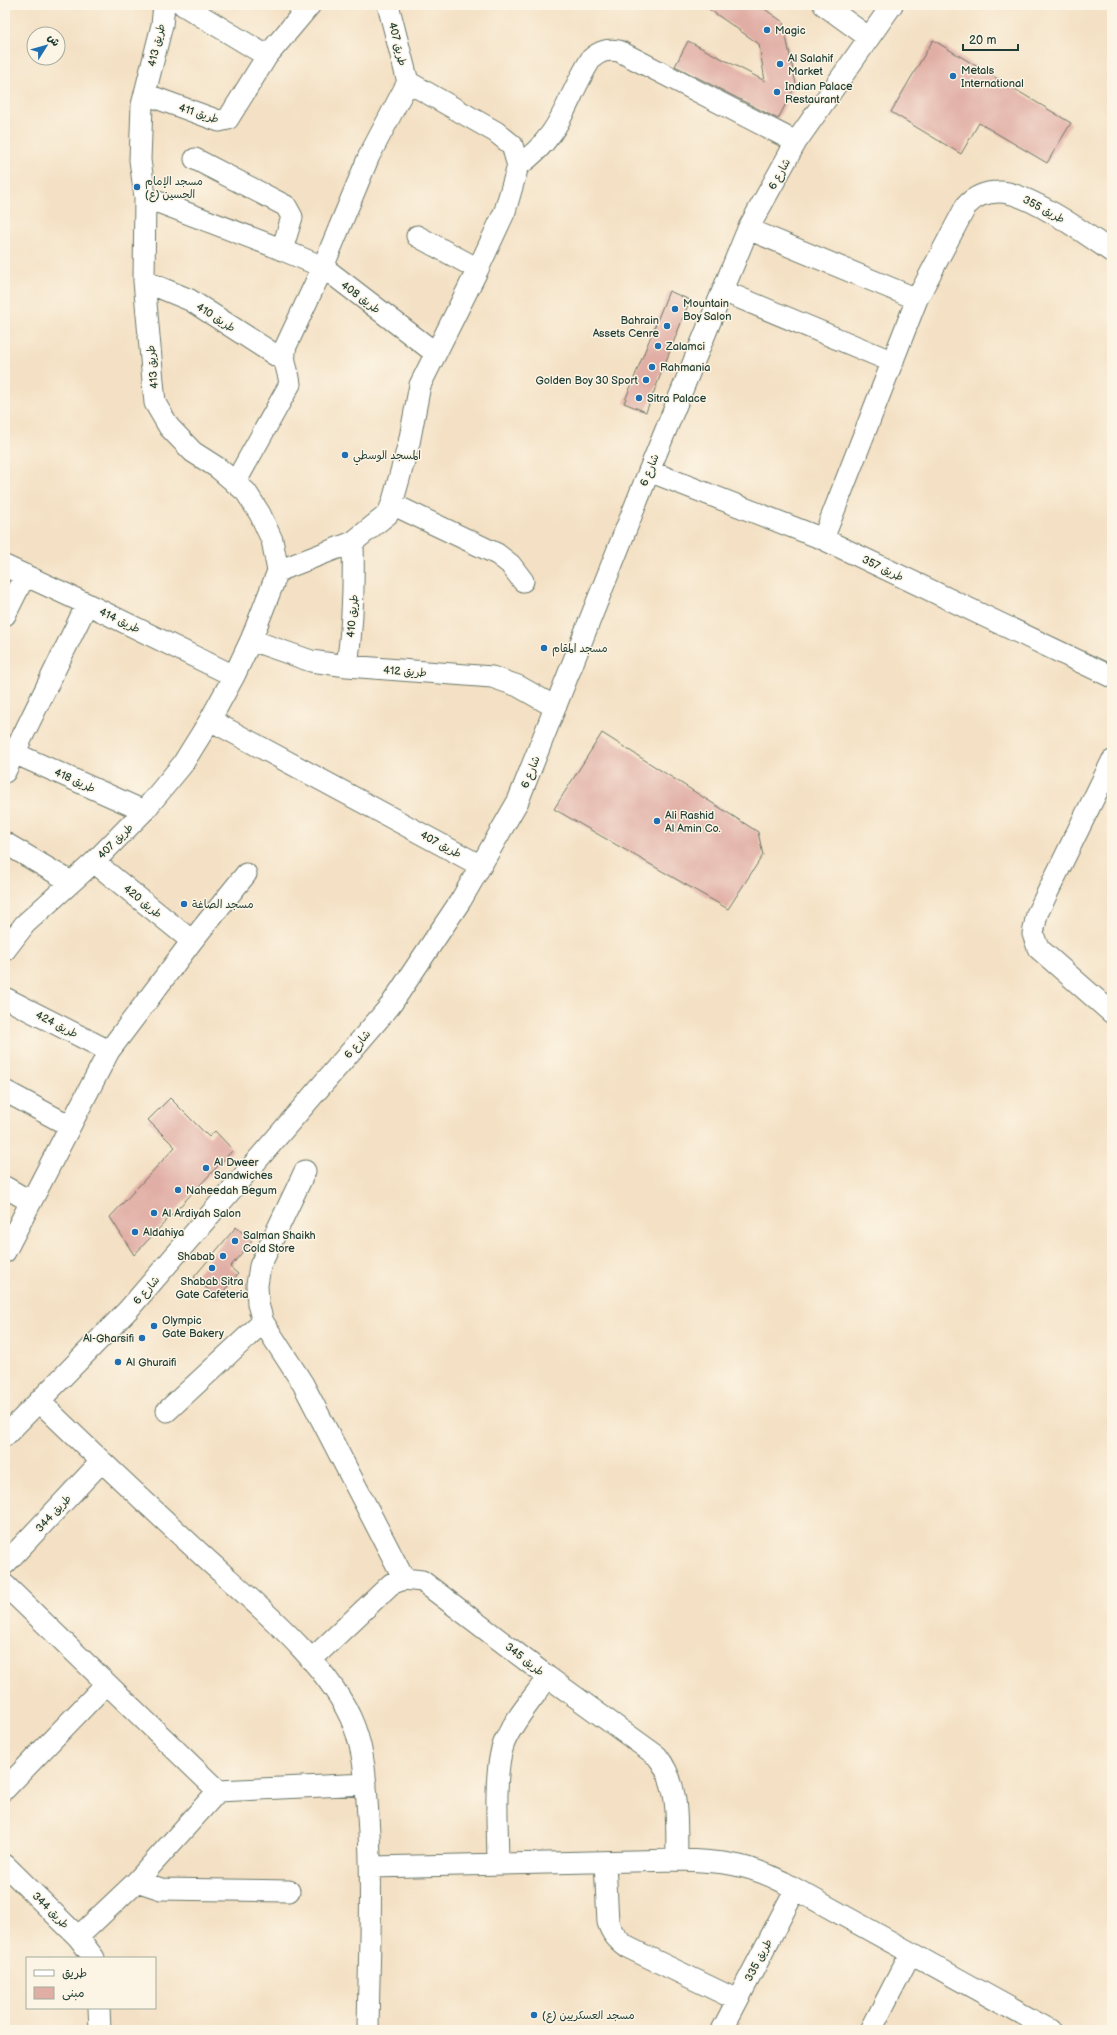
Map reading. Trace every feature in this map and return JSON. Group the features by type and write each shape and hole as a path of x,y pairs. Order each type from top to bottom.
{"street":[{"name":"طريق 413","path":"164,5 162,25 142,105 140,160 145,197 144,281 155,403 169,427 193,452 218,468 246,492 260,514 272,540 278,572"},
{"path":"183,5 267,56"},
{"name":"طريق 411","path":"145,94 219,121 224,121 231,116 267,56 310,5"},
{"name":"طريق 407","path":"388,5 408,82"},
{"path":"824,5 868,37"},
{"name":"شارع 6","path":"5,1436 128,1310 390,1006 461,900 518,801 649,471 748,229 796,142 868,37 892,5"},
{"path":"234,676 251,640 278,572 353,542 388,514 409,443 420,385 434,352 478,269 504,210 518,166 541,147 559,123 591,59 597,54 611,50 619,52 796,142"},
{"path":"235,483 290,384 289,373 283,360 286,346 323,268 369,156 408,82 496,132 512,145 518,166"},
{"path":"195,159 286,206 291,212 292,217 282,250"},
{"name":"طريق 355","path":"917,299 966,206 977,196 999,192 1020,196 1067,221 1112,252"},
{"name":"طريق 408","path":"145,197 282,250 323,268 434,352"},
{"path":"748,229 917,299 824,538"},
{"path":"417,236 478,269"},
{"name":"طريق 410","path":"144,281 190,300 283,360"},
{"path":"723,290 893,362"},
{"name":"طريق 357","path":"649,471 824,538 1112,677"},
{"path":"392,504 497,554 510,564 523,581"},
{"name":"طريق 410","path":"346,666 353,616 353,542"},
{"name":"طريق 414","path":"5,566 87,604 234,676"},
{"path":"5,615 25,575"},
{"path":"5,772 10,751 87,604"},
{"name":"طريق 412","path":"251,640 311,661 346,666 492,677 518,686 555,707"},
{"name":"طريق 407","path":"5,950 25,924 94,862 144,811 182,765 210,720 234,676"},
{"name":"طريق 407","path":"210,720 481,866"},
{"name":"طريق 418","path":"10,751 144,811"},
{"path":"1112,761 1037,914 1033,934 1038,948 1112,1013"},
{"path":"5,843 71,882"},
{"name":"طريق 420","path":"94,862 192,941"},
{"path":"5,1252 109,1050 192,941 246,874"},
{"name":"طريق 424","path":"5,998 109,1050"},
{"path":"5,1092 70,1126"},
{"path":"305,1172 260,1266 257,1285 258,1304 263,1322 303,1384 404,1579 385,1588 311,1660"},
{"path":"5,1188 31,1202"},
{"path":"167,1410 263,1322"},
{"path":"39,1401 101,1462 281,1628 311,1660 334,1689 354,1725 359,1741 366,1784 372,1867 368,2030"},
{"name":"طريق 344","path":"5,1564 101,1462"},
{"name":"طريق 345","path":"404,1579 422,1581 430,1586 548,1677 647,1749 664,1765 674,1787 677,1860"},
{"path":"5,1585 218,1791"},
{"path":"498,1864 498,1770 501,1751 508,1734 548,1677"},
{"path":"5,1789 106,1684"},
{"path":"78,1937 137,1881 218,1791 366,1784"},
{"path":"372,1867 677,1860 714,1861 742,1866 770,1875 910,1954 1050,2030"},
{"path":"605,1862 608,1922 610,1929 618,1940 627,1946 737,2000"},
{"name":"طريق 344","path":"5,1865 78,1937 93,1957"},
{"path":"137,1881 161,1889 289,1892"},
{"name":"طريق 335","path":"722,2030 795,1890"},
{"path":"871,2030 910,1954"},
{"path":"99,2009 100,2030"}],"building":[{"path":"703,5 759,5 783,22 796,84 778,119 675,66 688,41 765,81 759,44"},
{"name":"Metals International","path":"933,40 1071,123 1047,163 979,123 961,154 891,112"},
{"path":"669,291 690,300 646,412 624,403"},
{"name":"Ali Rashid Al Amin Co.","path":"602,733 758,832 763,855 728,909 554,809"},
{"path":"170,1098 209,1137 215,1131 233,1150 134,1255 110,1217 175,1147 148,1120"},
{"path":"236,1227 252,1241 230,1267 238,1274 218,1298 194,1277"}],"place":[{"name":"Magic","path":"767,30"},
{"name":"Al Salahif Market","path":"780,64"},
{"name":"Metals International","path":"953,76"},
{"name":"Indian Palace Restaurant","path":"777,92"},
{"name":"مسجد الإمام الحسين (ع)","path":"137,187"},
{"name":"Mountain Boy Salon","path":"675,309"},
{"name":"Bahrain Assets Cenre","path":"667,326"},
{"name":"Zalamci","path":"658,346"},
{"name":"Rahmania","path":"652,367"},
{"name":"Golden Boy 30 Sport","path":"646,380"},
{"name":"Sitra Palace","path":"639,398"},
{"name":"المسجد الوسطي","path":"345,455"},
{"name":"مسجد المقام","path":"544,648"},
{"name":"Ali Rashid Al Amin Co.","path":"657,821"},
{"name":"مسجد الصاغة","path":"184,904"},
{"name":"Al Dweer Sandwiches","path":"206,1168"},
{"name":"Naheedah Begum","path":"178,1190"},
{"name":"Al Ardiyah Salon","path":"154,1213"},
{"name":"Aldahiya","path":"135,1232"},
{"name":"Salman Shaikh Cold Store","path":"235,1241"},
{"name":"Shabab","path":"223,1256"},
{"name":"Shabab Sitra Gate Cafeteria","path":"212,1268"},
{"name":"Olympic Gate Bakery","path":"154,1326"},
{"name":"Al-Gharsifi","path":"142,1338"},
{"name":"Al Ghuraifi","path":"118,1362"},
{"name":"مسجد العسكريين (ع)","path":"534,2015"}]}
